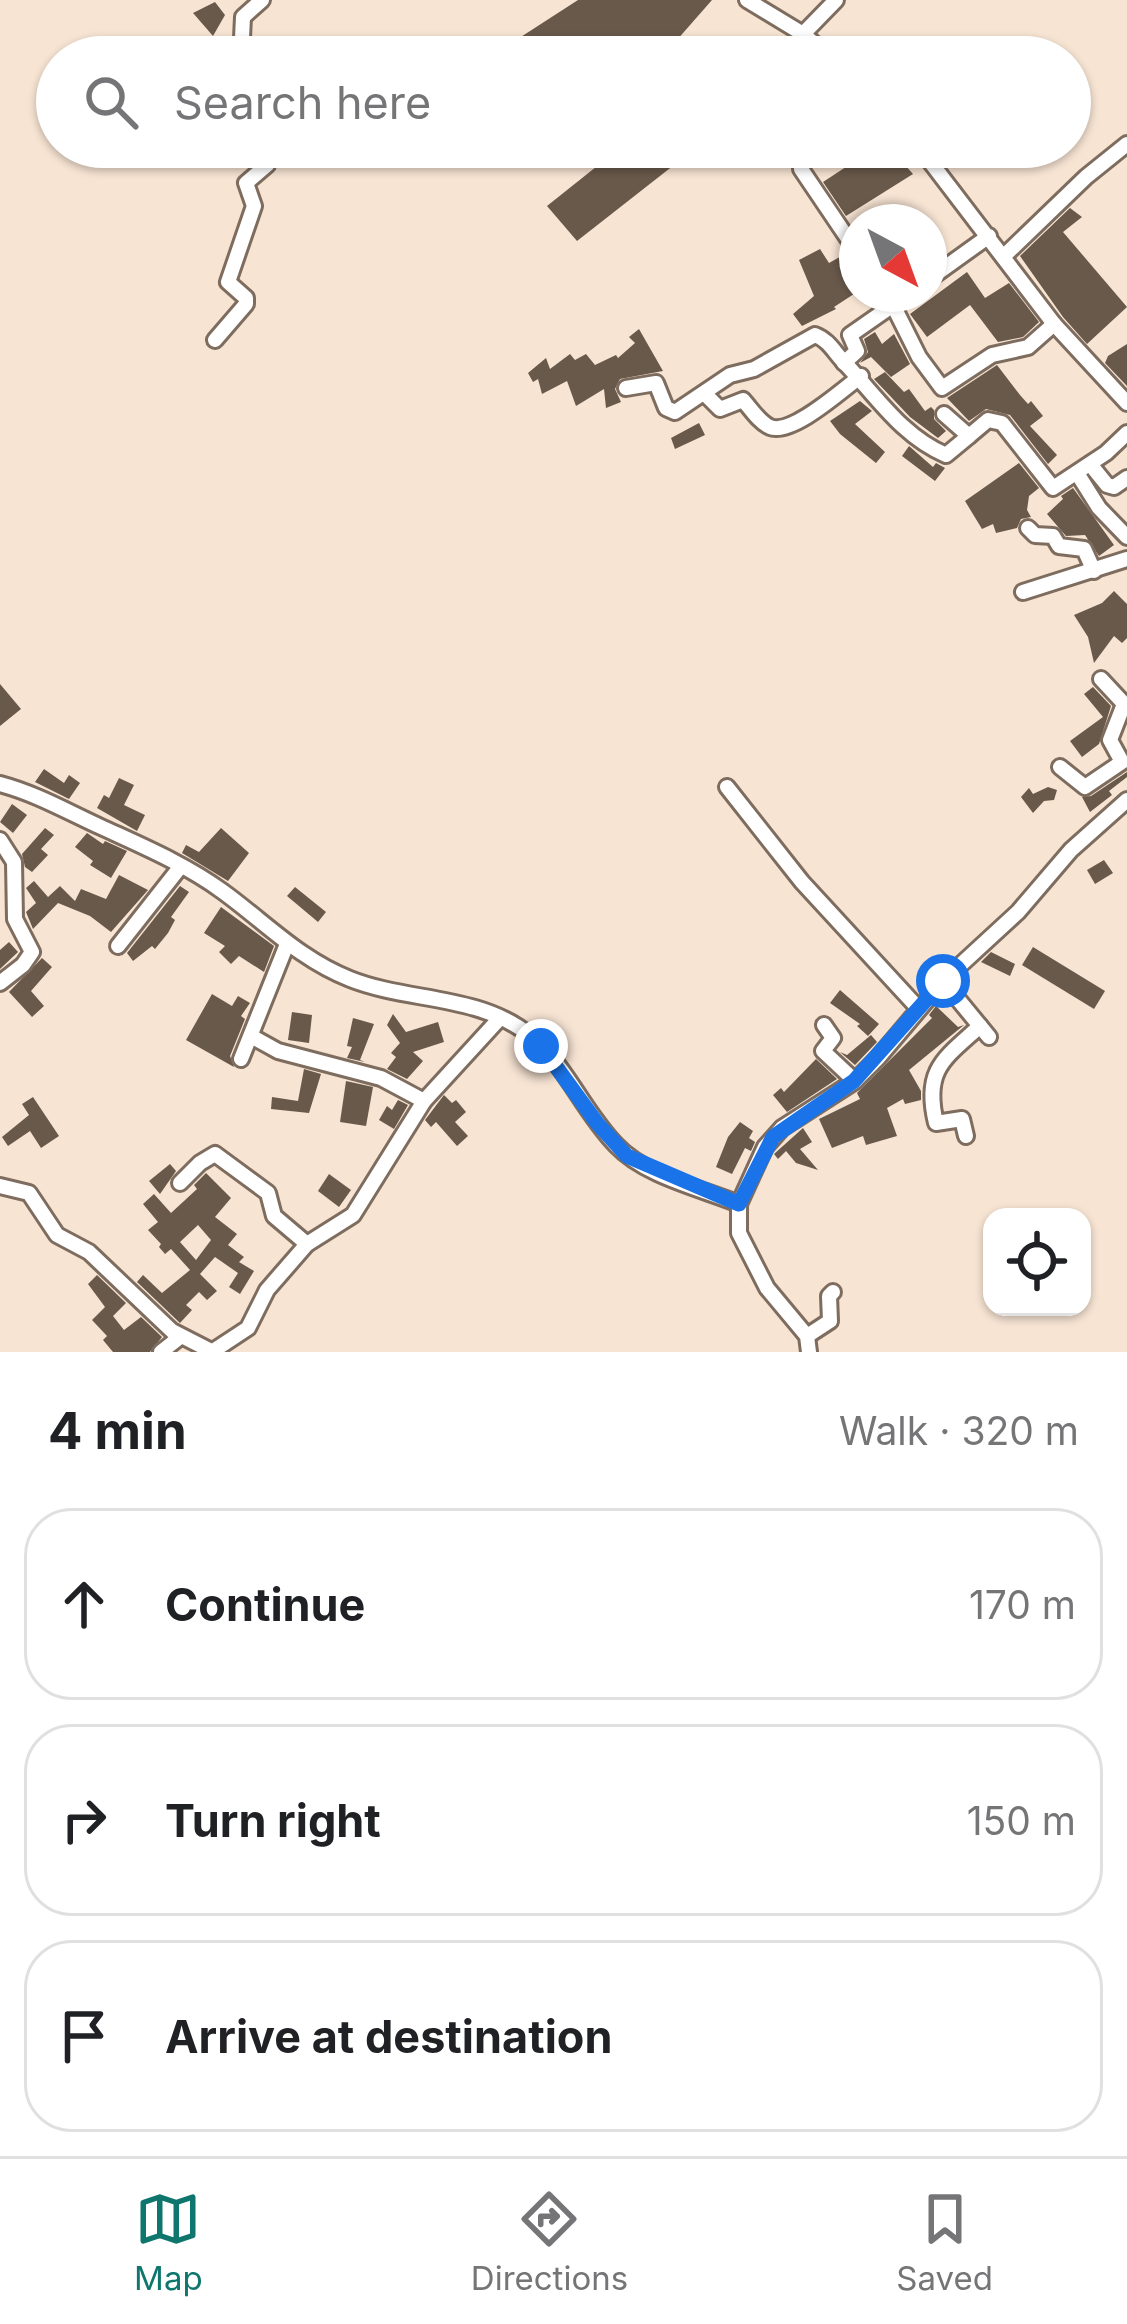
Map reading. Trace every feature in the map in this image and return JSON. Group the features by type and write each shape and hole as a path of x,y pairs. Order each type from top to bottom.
{"street":[{"path":"242,36 243,17 262,0"},
{"path":"747,0 803,34 836,0"},
{"path":"1004,256 1127,144"},
{"path":"215,340 246,304 228,282 254,206 245,185 259,168"},
{"path":"936,168 1054,324 1127,404"},
{"path":"801,170 839,226"},
{"path":"947,266 989,236"},
{"path":"844,363 856,353 850,335 876,312"},
{"path":"896,312 919,357 942,388 992,355 1028,347 1054,324"},
{"path":"626,388 656,383 671,412 730,375 754,369 811,336 825,340 861,376 898,424 940,453 948,454 988,420 996,420 1050,487 1084,468 1127,433"},
{"path":"705,394 720,409 742,400 767,425 780,429 799,422 861,376"},
{"path":"944,413 969,436"},
{"path":"1084,468 1114,487 1127,478"},
{"path":"1084,468 1099,508 1124,528"},
{"path":"1028,528 1035,535 1054,536 1059,546 1084,549 1094,572"},
{"path":"1023,592 1127,559"},
{"path":"1060,767 1083,788 1122,762 1110,740 1126,706 1101,679"},
{"path":"0,784 41,795 181,866 221,890 322,967 355,981 500,1018 524,1031 553,1058 597,1123 627,1156 739,1204"},
{"path":"728,787 802,882 918,1008"},
{"path":"809,1352 807,1336 767,1288 739,1233 739,1204 765,1147 782,1128 854,1081 878,1058 943,981 1018,912 1071,850 1127,800"},
{"path":"0,840 14,862 15,919 32,952 0,983"},
{"path":"118,946 181,866"},
{"path":"241,1059 287,944"},
{"path":"943,981 984,1031 943,1057 935,1072 936,1123 962,1119 966,1136"},
{"path":"0,1186 29,1193 57,1235 88,1252 180,1337 213,1352 248,1328 267,1290 307,1244 353,1215 424,1101 500,1018"},
{"path":"824,1025 833,1038 823,1051 854,1081"},
{"path":"250,1036 278,1051 381,1078 424,1101"},
{"path":"180,1183 215,1154 268,1193 274,1216 307,1244"},
{"path":"807,1336 830,1322 833,1292"},
{"path":"161,1352 180,1337"}],"building":[{"path":"578,0 712,0 680,36 522,36"},
{"path":"215,2 225,15 213,36 193,13"},
{"path":"595,168 670,168 577,241 547,206"},
{"path":"844,168 908,168 913,174 865,204 839,206 823,182"},
{"path":"1070,208 1082,217 1063,232 1127,307 1087,344 1020,256"},
{"path":"820,249 829,263 839,257 839,304 802,326 793,314 814,296 799,260"},
{"path":"967,272 985,298 1009,283 1039,322 1023,337 998,342 970,305 927,337 910,314 947,312 947,287"},
{"path":"639,329 663,371 620,379 615,389 621,402 606,408 604,389 576,406 567,381 542,394 538,379 533,382 528,373 546,358 550,369 570,354 575,360 586,354 595,365 618,358 635,343 629,337"},
{"path":"875,332 882,344 894,334 910,364 891,377 871,357 860,363 868,352 864,339"},
{"path":"1127,344 1127,386 1105,363"},
{"path":"997,365 1043,416 1030,426 1057,455 1048,464 1010,415 986,409 969,421 947,398"},
{"path":"885,372 904,392 909,389 925,411 931,407 934,419 946,431 938,438 910,417 874,379"},
{"path":"860,401 872,411 855,424 885,452 876,463 830,421"},
{"path":"699,423 705,435 675,449 671,438"},
{"path":"909,446 933,467 936,463 945,468 935,481 902,456"},
{"path":"1019,463 1039,488 1029,496 1031,517 1021,519 1017,528 996,533 993,524 982,529 965,501"},
{"path":"1073,488 1114,545 1099,556 1085,535 1066,536 1047,514"},
{"path":"1114,591 1127,604 1127,638 1122,643 1114,636 1094,663 1088,637 1074,615 1102,603"},
{"path":"0,684 21,709 0,726"},
{"path":"1093,687 1111,706 1099,744 1082,757 1070,741 1103,717 1084,694"},
{"path":"44,769 64,783 69,775 80,783 69,799 35,782"},
{"path":"1127,772 1109,791 1112,795 1090,812 1082,797"},
{"path":"119,778 134,785 124,805 145,815 137,831 97,808 104,795 109,798"},
{"path":"1048,787 1057,790 1054,800 1044,801 1033,813 1021,797 1029,788 1033,794"},
{"path":"12,804 27,815 13,833 0,822"},
{"path":"45,828 54,835 41,849 48,855 32,872 25,867 22,854"},
{"path":"221,828 249,853 228,881 182,853 186,845 199,852"},
{"path":"87,833 127,851 111,878 90,865 93,861 75,847"},
{"path":"1104,860 1113,873 1095,884 1087,870"},
{"path":"119,875 148,890 111,932 90,916 58,903 33,929 26,912 36,903 26,888 34,881 48,897 60,886 75,901 81,889 106,899"},
{"path":"180,886 189,892 171,917 175,920 168,933 155,949 152,946 133,961 127,953"},
{"path":"295,887 326,912 318,922 287,896"},
{"path":"221,907 274,946 264,972 239,956 231,964 219,952 225,946 204,933"},
{"path":"9,942 18,952 0,969 0,950"},
{"path":"1033,947 1105,991 1094,1009 1022,965"},
{"path":"991,952 1015,964 1010,976 981,962"},
{"path":"42,958 52,967 31,991 44,1006 32,1017 9,992"},
{"path":"840,990 879,1024 868,1036 857,1026 860,1024 830,1003"},
{"path":"212,994 232,1006 238,996 250,1003 241,1016 245,1019 230,1056 234,1067 186,1040"},
{"path":"936,1006 958,1027 964,1025 909,1070 921,1100 905,1104 903,1099 887,1108 897,1136 866,1145 863,1136 832,1148 819,1119 860,1099 857,1093 932,1018 929,1015"},
{"path":"292,1012 312,1015 309,1043 288,1040"},
{"path":"393,1014 406,1032 438,1022 444,1042 413,1052 423,1061 407,1079 387,1069 400,1043 387,1025"},
{"path":"353,1018 374,1024 360,1060 365,1062 347,1058"},
{"path":"871,1035 877,1042 855,1065 840,1052 847,1055"},
{"path":"816,1059 837,1079 787,1112 773,1095 781,1088 784,1092"},
{"path":"304,1069 321,1074 309,1113 271,1109 272,1097 298,1101"},
{"path":"346,1081 373,1087 366,1126 340,1122"},
{"path":"444,1095 466,1112 455,1122 468,1136 457,1146 436,1122 431,1127 425,1120"},
{"path":"33,1097 59,1136 41,1148 30,1131 8,1146 2,1137 29,1115 22,1104"},
{"path":"398,1100 408,1105 394,1129 379,1120 387,1106 392,1110"},
{"path":"740,1122 753,1131 749,1138 755,1142 751,1151 745,1148 732,1174 716,1167"},
{"path":"803,1128 812,1142 800,1149 818,1170 796,1163 786,1151 778,1159 774,1154"},
{"path":"170,1164 176,1171 160,1194 149,1181"},
{"path":"206,1173 231,1198 215,1217 237,1234 228,1245 244,1257 239,1262 254,1271 240,1294 229,1287 238,1273 215,1257 200,1274 217,1291 207,1300 199,1292 186,1305 192,1310 180,1323 137,1282 143,1275 162,1293 190,1270 171,1249 165,1254 159,1247 148,1230 158,1222 143,1204 154,1194 171,1213 197,1189 194,1185","holes":["198,1225 211,1240 196,1260 180,1242"]},
{"path":"329,1174 351,1190 339,1207 318,1191"},
{"path":"97,1275 126,1303 113,1316 124,1330 141,1317 162,1337 150,1352 113,1352 103,1340 107,1336 92,1320 105,1307 88,1284"}],"route":[{"path":"541,1046 627,1156 739,1204 773,1137 854,1081 943,981"}]}
